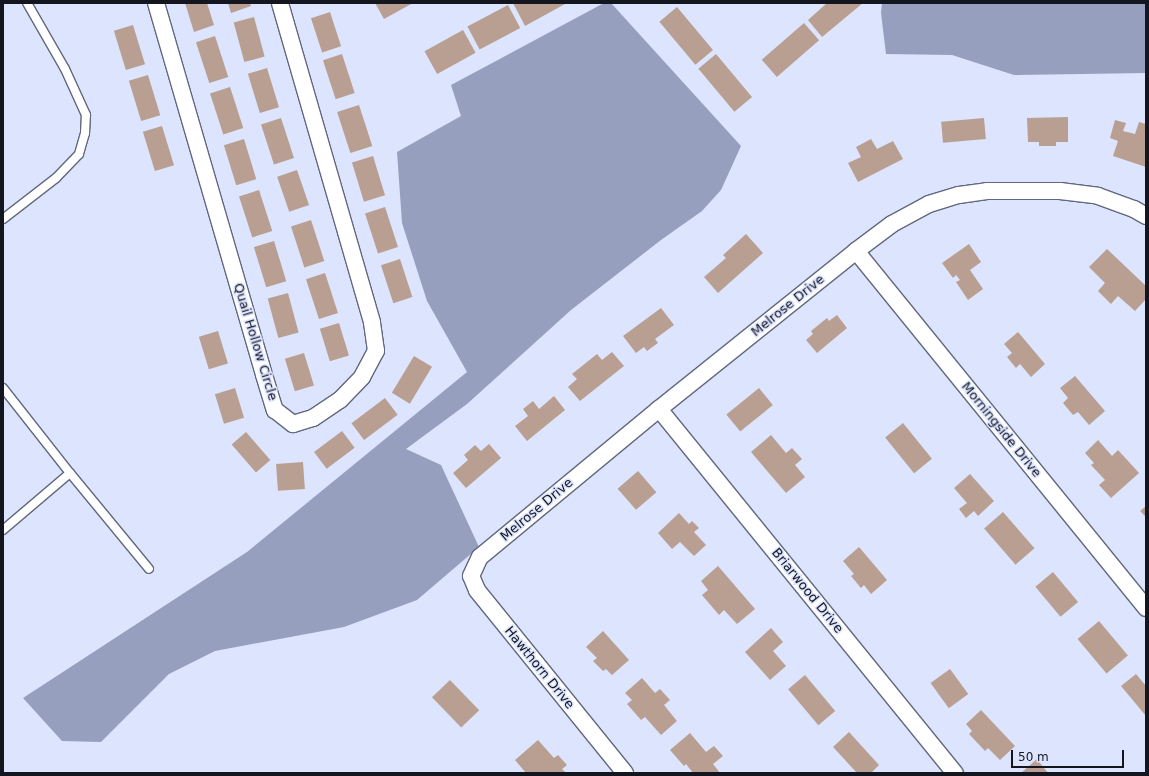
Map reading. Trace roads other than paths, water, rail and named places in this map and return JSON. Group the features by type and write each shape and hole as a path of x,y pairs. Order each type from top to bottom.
{"street":[{"name":"Quail Hollow Circle","path":"156,3 264,375 276,410 294,424 313,418 340,400 362,377 376,351 372,322 280,3"},
{"name":"Melrose Drive","path":"480,557 659,409 856,251 892,224 929,204 959,195 986,191 1060,191 1098,196 1134,209 1146,216"},
{"name":"Morningside Drive","path":"856,251 1146,608"},
{"name":"Briarwood Drive","path":"659,409 955,773"},
{"name":"Hawthorn Drive","path":"480,557 471,576 476,590 625,773"}],"lane":[{"path":"3,219 56,178 79,154 85,133 86,114 65,69 27,3"},
{"path":"3,388 70,473 149,569"},
{"path":"3,530 70,473"}]}
